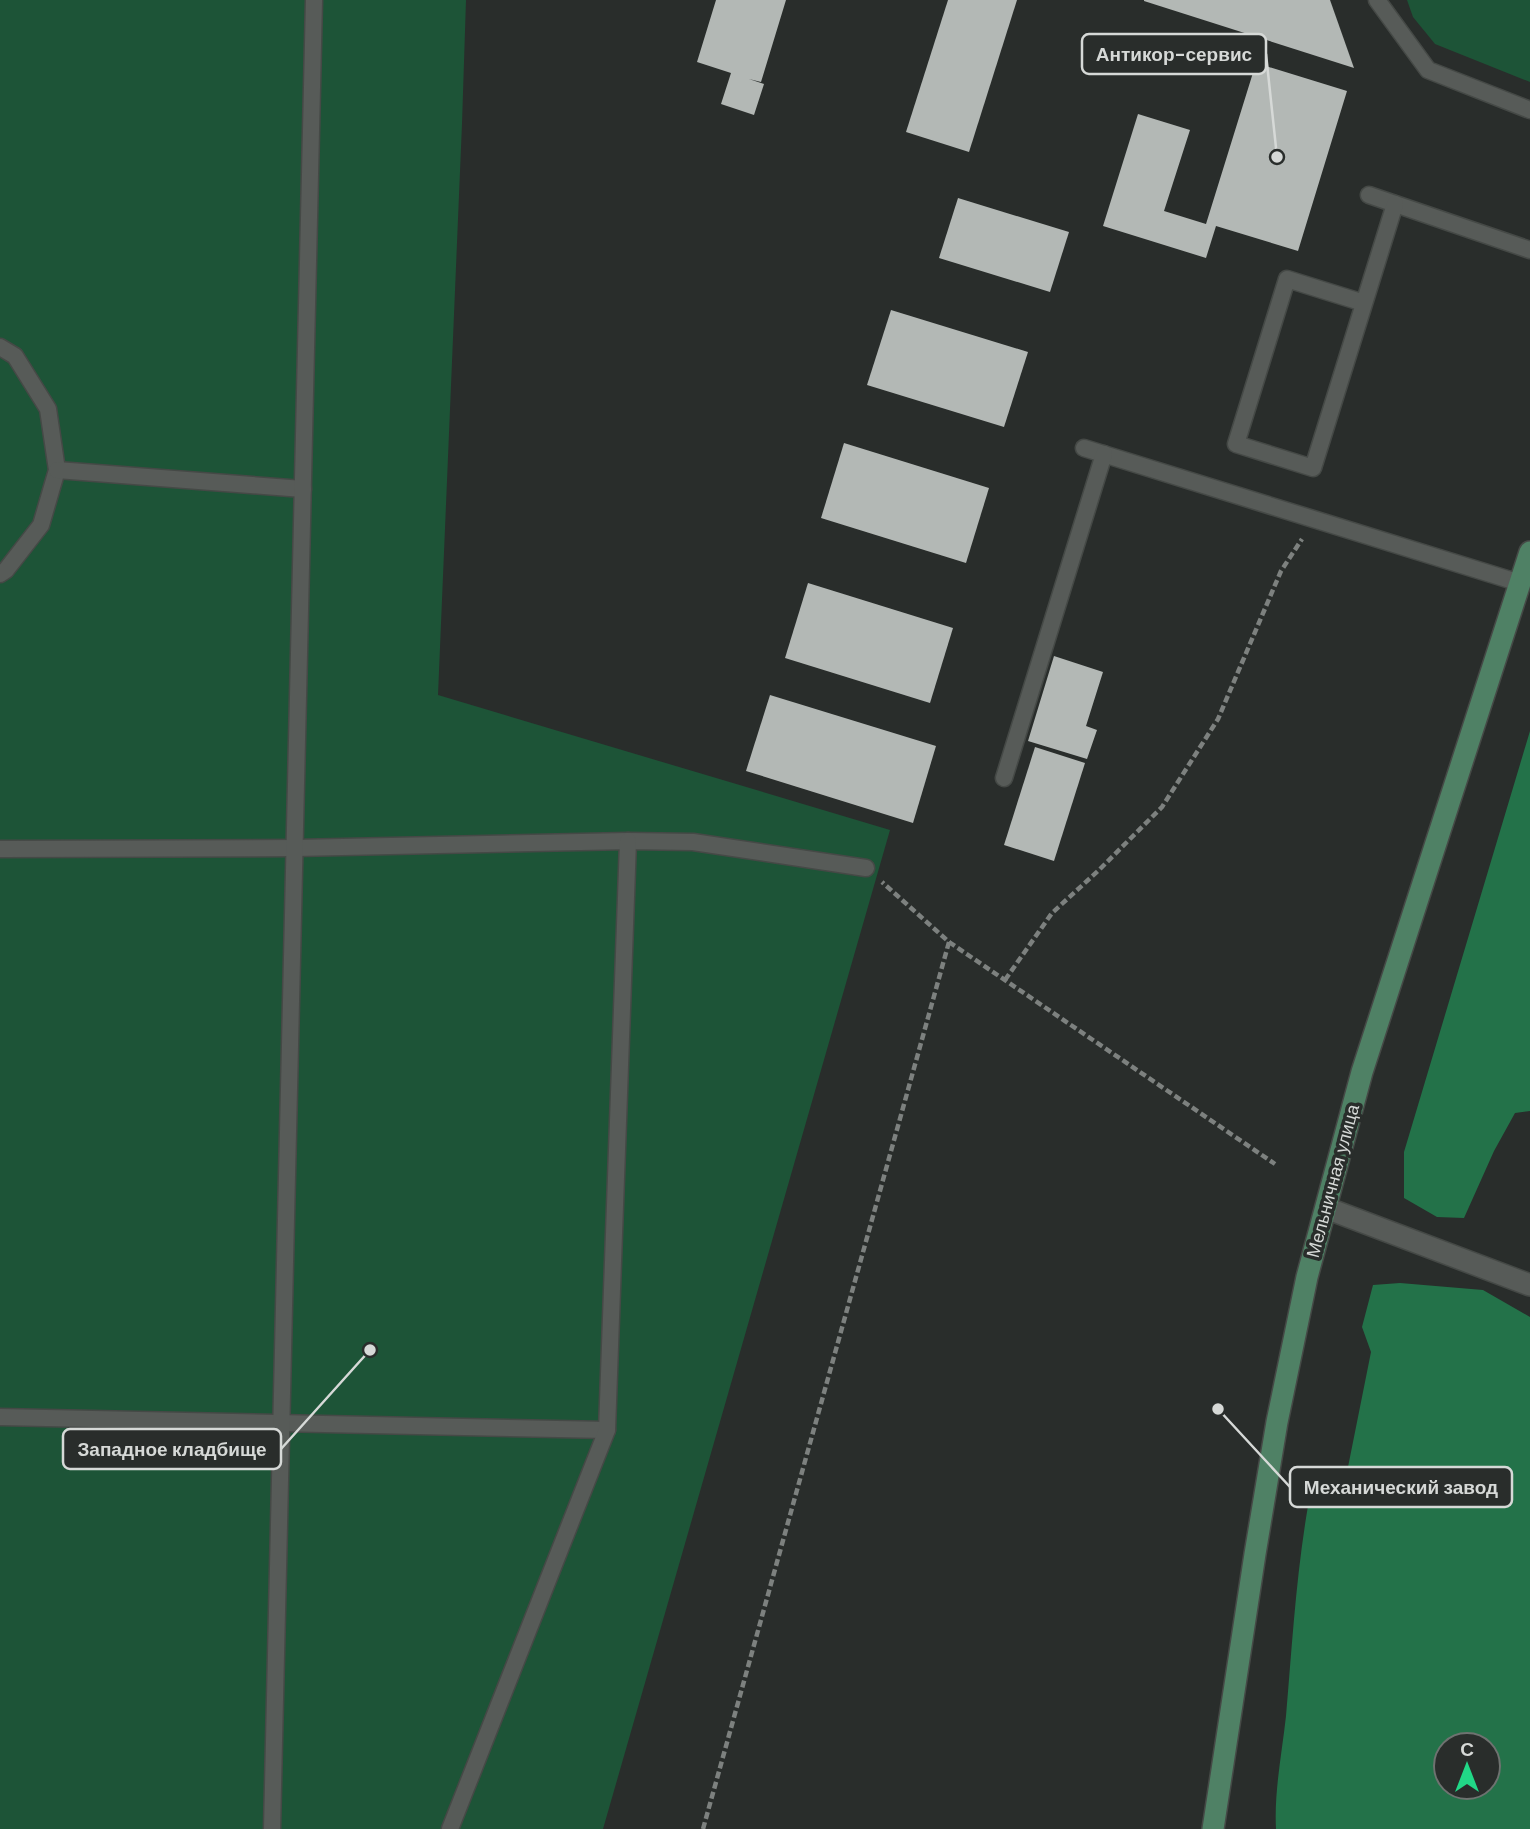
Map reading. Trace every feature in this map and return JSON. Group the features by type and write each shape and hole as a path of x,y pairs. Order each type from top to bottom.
{"main road":[{"name":"Мельничная улица","path":"1213,1829 1277,1422 1307,1277 1362,1072 1530,552"}],"street":[{"path":"1326,1208 1530,1285"}],"lane":[{"path":"272,1829 314,0"},
{"path":"1377,0 1429,70 1530,110"},
{"path":"1369,195 1530,250"},
{"path":"1364,303 1287,279 1236,444 1313,468 1395,204"},
{"path":"0,347 15,356 48,409 57,470 41,525 0,574"},
{"path":"1084,448 1520,583"},
{"path":"1004,778 1104,454"},
{"path":"57,470 303,489"},
{"path":"450,1829 607,1430 628,841"},
{"path":"0,849 693,842 866,868"},
{"path":"0,1417 607,1430"}],"path":[{"path":"1005,980 1052,913 1162,807 1218,719 1281,571 1315,519"},
{"path":"866,868 949,943 1275,1164"},
{"path":"703,1829 949,943"}],"green space":[{"path":"0,0 466,0 438,695 890,830 603,1829 0,1829"},
{"path":"1407,0 1530,0 1530,82 1435,44 1413,17"},
{"path":"1530,731 1530,1111 1515,1113 1494,1151 1464,1218 1437,1217 1404,1198 1404,1152"},
{"path":"1400,1283 1483,1290 1530,1317 1530,1829 1276,1829 1277,1786 1297,1585 1308,1506 1345,1482 1371,1352 1362,1327 1373,1285"}],"building":[{"path":"716,0 786,0 761,82 749,79 764,84 754,115 721,104 731,73 697,62"},
{"path":"948,0 1017,0 969,152 906,132"},
{"path":"1144,0 1330,0 1354,68 1144,1"},
{"path":"1256,63 1347,91 1298,251 1216,226 1206,258 1103,226 1138,114 1190,130 1164,211 1206,224"},
{"path":"958,198 1069,232 1050,292 939,258"},
{"path":"891,310 1028,352 1004,427 867,385"},
{"path":"844,443 989,488 966,563 821,518"},
{"path":"808,583 953,628 930,703 785,658"},
{"path":"1054,656 1103,672 1086,726 1097,730 1087,759 1028,741"},
{"path":"770,695 936,746 913,823 746,771"},
{"path":"1035,747 1085,763 1054,861 1004,845"}],"place":[{"name":"Антикор-сервис","path":"1277,157"},
{"name":"Западное кладбище","path":"370,1350"},
{"name":"Механический завод","path":"1218,1409"}]}
